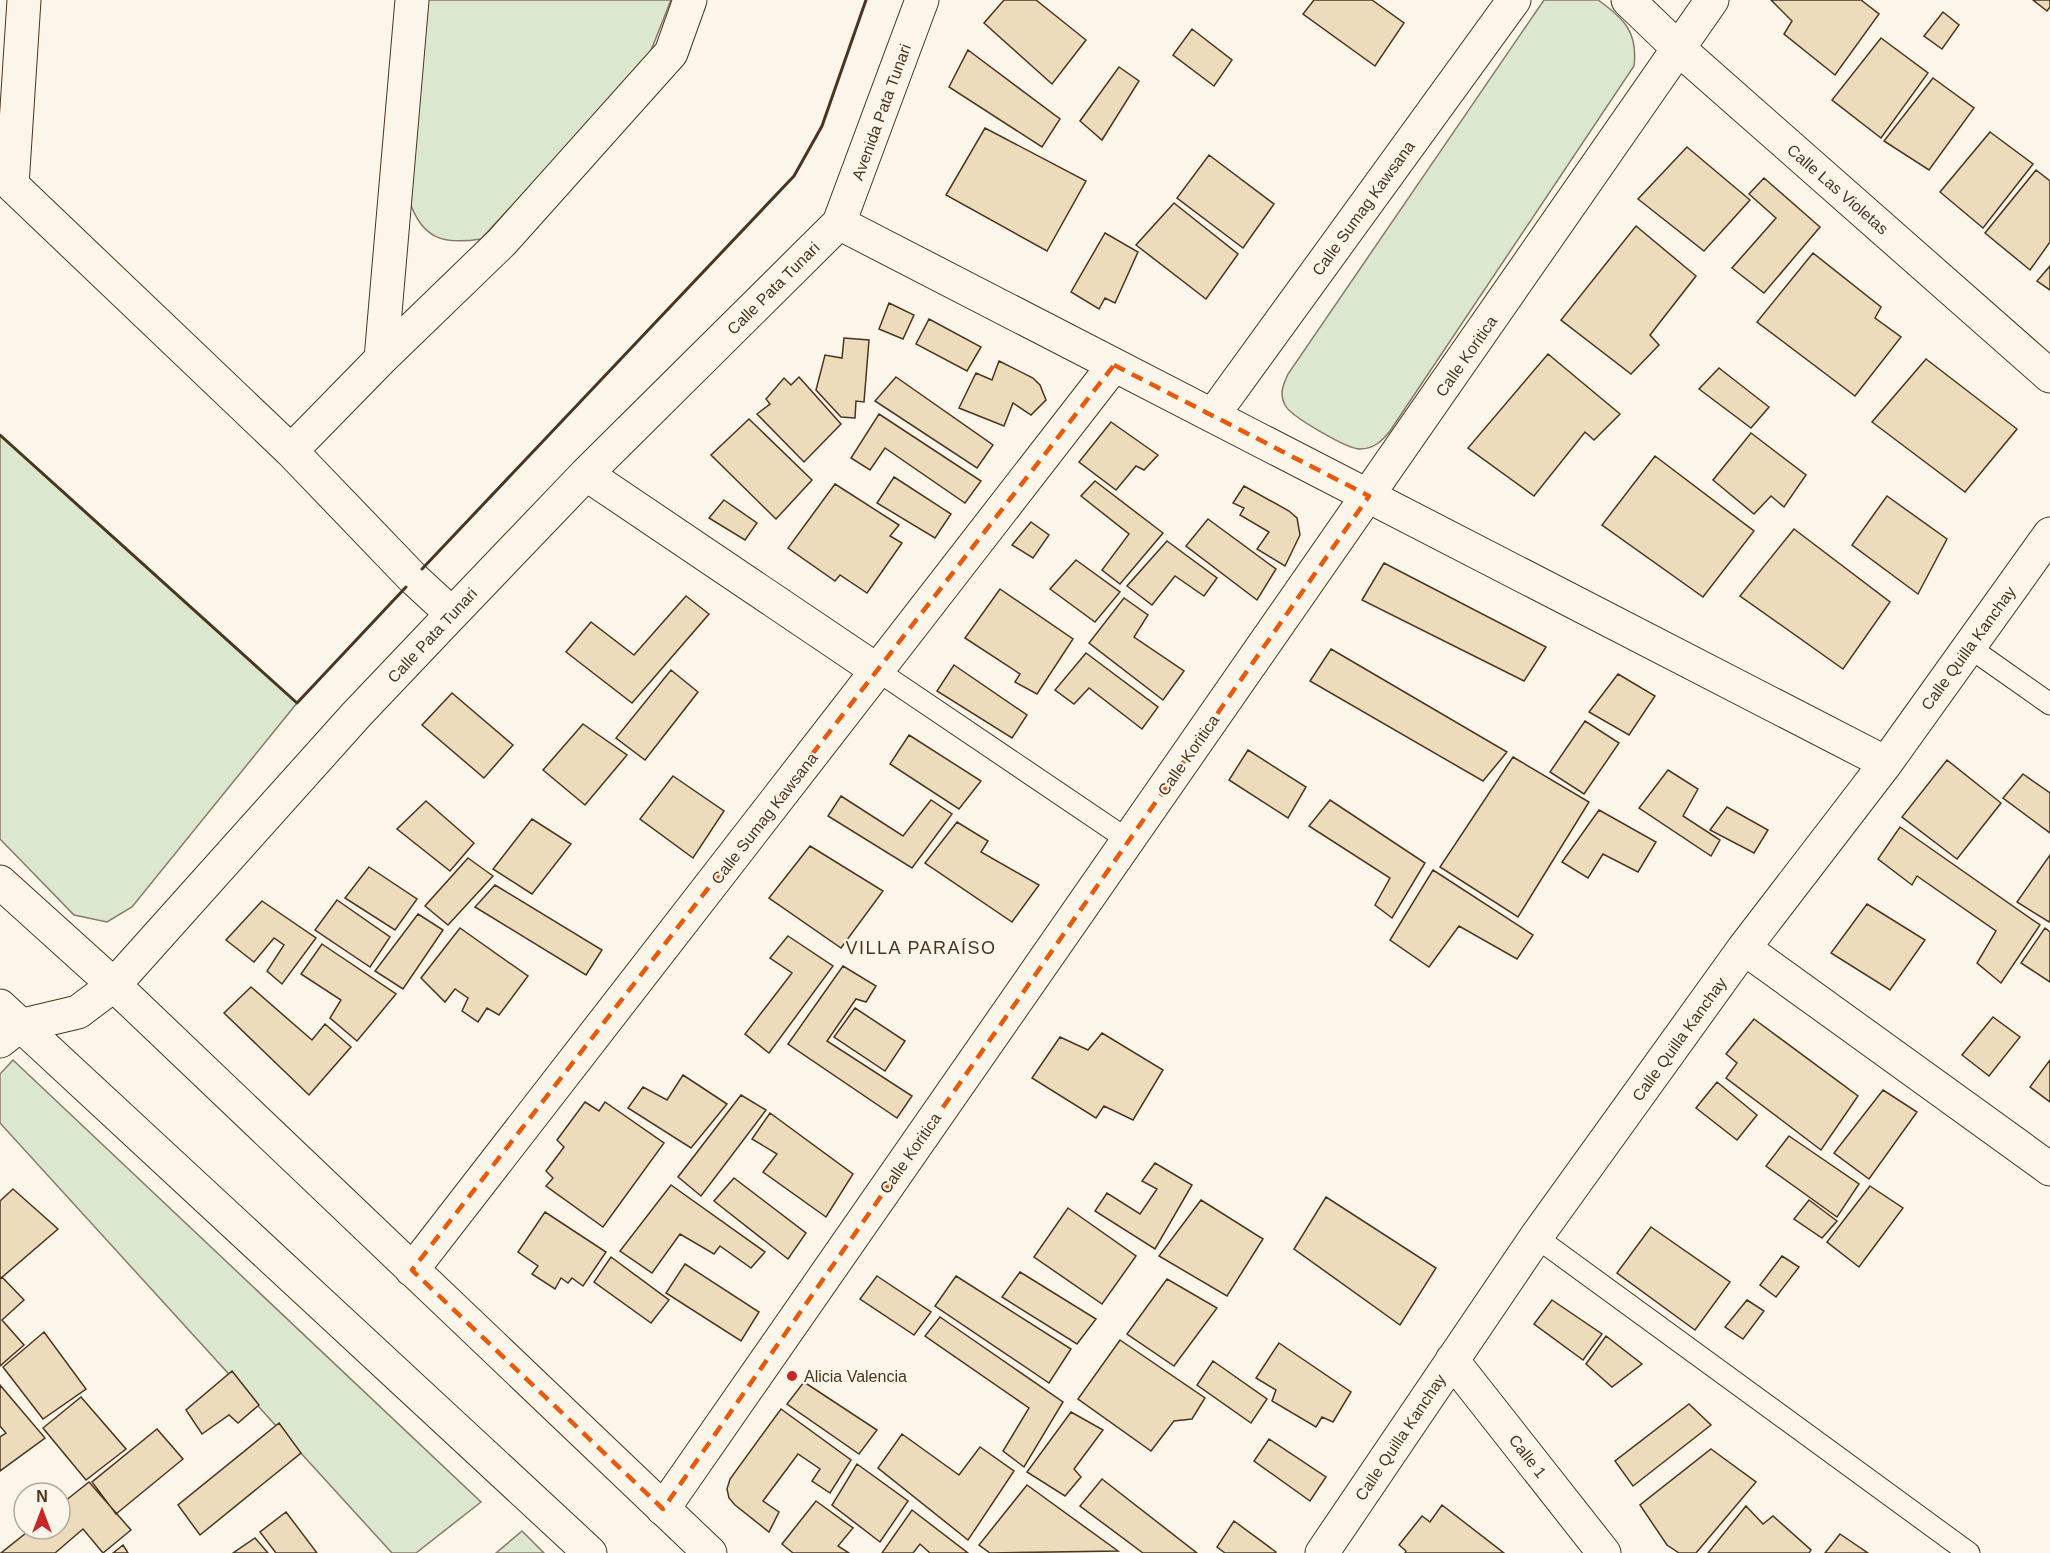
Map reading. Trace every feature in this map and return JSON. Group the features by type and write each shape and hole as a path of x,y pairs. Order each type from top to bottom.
{"street":[{"path":"24,0 6,187 291,452 413,578 452,614"},
{"path":"381,358 412,0"},
{"path":"291,452 381,358 502,242 671,53 690,0"},
{"name":"Avenida Pata Tunari","path":"839,223 922,0"},
{"name":"Calle Sumag Kawsana","path":"1213,415 1514,0"},
{"name":"Calle Las Violetas","path":"1628,0 1679,49 2050,376"},
{"name":"Calle Koritica","path":"663,1509 1712,0"},
{"path":"839,223 1886,763"},
{"name":"Calle Pata Tunari","path":"6,1024 78,1012 114,985 452,614 586,474 839,223"},
{"name":"Calle Sumag Kawsana","path":"412,1270 1114,365"},
{"path":"586,474 878,671"},
{"name":"Calle Quilla Kanchay","path":"1322,1553 1536,1237 1744,948 1886,763 2050,534"},
{"path":"0,882 114,985 710,1553"},
{"path":"1744,948 2050,1169"},
{"path":"6,1024 590,1553"},
{"name":"Calle 1","path":"1452,1360 1604,1553"}],"lane":[{"path":"1969,647 2050,705"},
{"path":"878,671 1128,840"},
{"path":"1536,1237 1969,1553"}],"highlighted area":[{"path":"1114,365 1369,496 663,1509 412,1270"}],"green space":[{"path":"427,0 671,0 648,58 481,239 456,241 436,236 420,223 409,200"},
{"path":"1544,0 1598,0 1616,14 1628,28 1634,44 1634,66 1390,431 1374,446 1353,448 1308,424 1289,410 1283,401 1282,393 1288,374"},
{"path":"0,435 297,703 132,907 107,922 74,915 0,839"},
{"path":"13,1060 481,1502 416,1553 392,1553 0,1123 0,1074"},
{"path":"522,1531 544,1553 496,1553"}],"building":[{"path":"1004,0 1036,0 1086,40 1052,84 984,23"},
{"path":"1314,0 1372,0 1404,23 1375,66 1303,14"},
{"path":"1771,0 1861,0 1879,14 1835,75 1784,34 1792,21"},
{"path":"2033,0 2050,0 2050,7 2047,11"},
{"path":"1943,12 1959,25 1942,49 1924,36"},
{"path":"1192,29 1232,60 1214,86 1173,55"},
{"path":"1881,38 1928,73 1881,138 1832,100"},
{"path":"968,50 1060,119 1042,147 949,87"},
{"path":"1119,67 1139,81 1102,140 1080,121"},
{"path":"1933,78 1974,108 1929,170 1884,141"},
{"path":"985,128 1086,181 1047,251 946,195"},
{"path":"1990,132 2033,164 1983,228 1940,192"},
{"path":"1687,147 1750,200 1704,251 1638,199"},
{"path":"1209,155 1274,204 1243,248 1177,198"},
{"path":"2036,170 2050,181 2050,242 2030,270 1985,233"},
{"path":"1764,178 1820,227 1764,293 1732,268 1776,218 1749,194"},
{"path":"1174,203 1238,254 1206,299 1136,245"},
{"path":"1636,226 1696,276 1650,335 1659,345 1631,374 1561,320"},
{"path":"1105,233 1138,252 1115,303 1105,298 1099,309 1071,292"},
{"path":"1813,253 1881,307 1875,318 1901,337 1855,396 1757,322"},
{"path":"2050,266 2050,290 2037,281"},
{"path":"889,303 914,315 903,339 879,329"},
{"path":"929,319 981,347 967,371 916,344"},
{"path":"844,338 869,340 864,402 856,401 855,418 841,417 816,390 825,355 842,358"},
{"path":"1548,354 1620,414 1594,440 1585,432 1534,496 1468,448"},
{"path":"1926,359 2017,429 1965,492 1872,422"},
{"path":"999,361 1033,378 1040,385 1046,400 1031,415 1013,403 1004,426 959,408 976,373 992,380"},
{"path":"1719,368 1769,407 1751,428 1699,389"},
{"path":"799,377 841,424 804,462 757,414 770,404 766,399 784,378 791,385"},
{"path":"896,377 993,445 977,468 875,401"},
{"path":"879,414 981,481 965,503 885,448 870,470 851,458"},
{"path":"749,419 812,480 776,519 711,455"},
{"path":"1111,422 1158,455 1144,470 1136,466 1116,490 1079,462"},
{"path":"1751,433 1806,475 1784,507 1771,496 1754,514 1713,480"},
{"path":"1655,456 1754,531 1703,597 1602,525"},
{"path":"894,477 951,514 935,538 877,503"},
{"path":"1095,481 1163,533 1120,584 1102,570 1129,534 1081,496"},
{"path":"835,484 899,525 890,536 902,543 867,593 840,575 835,581 788,548"},
{"path":"1244,486 1289,511 1297,518 1300,535 1285,566 1257,549 1269,532 1240,515 1244,508 1233,503"},
{"path":"1887,496 1947,539 1918,594 1852,545"},
{"path":"724,500 757,523 745,540 709,518"},
{"path":"1208,519 1276,569 1257,600 1186,546"},
{"path":"1031,522 1049,535 1033,558 1012,545"},
{"path":"1794,529 1890,602 1843,669 1740,596"},
{"path":"1167,541 1217,578 1204,596 1175,576 1152,605 1127,586"},
{"path":"1076,560 1120,592 1095,622 1050,589"},
{"path":"1384,563 1546,647 1524,681 1362,600"},
{"path":"1000,589 1073,639 1037,694 1015,682 1020,674 965,638"},
{"path":"686,596 709,614 632,703 566,652 591,622 634,655"},
{"path":"1124,598 1148,615 1134,637 1184,671 1163,700 1089,643"},
{"path":"1331,649 1507,752 1483,781 1310,681"},
{"path":"1086,653 1158,707 1142,729 1089,688 1074,704 1055,690"},
{"path":"954,665 1027,715 1012,738 937,691"},
{"path":"671,670 698,692 645,760 616,738"},
{"path":"1618,674 1655,696 1629,735 1589,712"},
{"path":"452,693 513,745 484,778 422,725"},
{"path":"1585,721 1619,743 1584,794 1550,772"},
{"path":"583,724 627,755 585,805 543,770"},
{"path":"909,735 981,781 959,809 890,764"},
{"path":"1248,750 1306,787 1288,818 1229,780"},
{"path":"1513,757 1589,802 1518,917 1440,867"},
{"path":"1947,760 2001,803 1957,859 1902,817"},
{"path":"1668,770 1698,789 1683,816 1720,840 1711,856 1639,808"},
{"path":"2023,774 2050,793 2050,833 2003,798"},
{"path":"673,776 724,811 693,858 640,819"},
{"path":"841,796 903,836 931,800 952,814 912,868 828,816"},
{"path":"1330,800 1425,863 1392,918 1375,905 1390,878 1309,826"},
{"path":"426,801 474,843 450,871 397,829"},
{"path":"1727,807 1768,830 1754,853 1710,830"},
{"path":"1599,810 1656,842 1638,872 1603,854 1588,878 1562,862"},
{"path":"532,819 571,844 532,894 493,869"},
{"path":"957,822 988,841 981,852 1039,885 1012,922 925,863"},
{"path":"1900,827 2040,925 2001,983 1977,963 1996,931 1917,876 1912,885 1878,859"},
{"path":"810,846 883,891 841,948 769,898"},
{"path":"2050,855 2050,920 2049,922 2017,902"},
{"path":"468,858 493,876 448,925 425,906"},
{"path":"369,867 417,899 395,930 345,898"},
{"path":"1433,870 1533,935 1517,959 1459,926 1429,967 1390,940"},
{"path":"495,885 602,950 586,975 475,907"},
{"path":"337,900 390,937 370,967 315,930"},
{"path":"262,901 316,938 282,984 267,971 284,945 274,938 254,962 226,940"},
{"path":"1867,904 1925,940 1890,990 1831,953"},
{"path":"418,914 443,930 403,989 375,971"},
{"path":"460,928 528,976 499,1015 487,1008 478,1022 462,1011 468,998 455,989 445,1002 421,978"},
{"path":"2045,928 2050,932 2050,982 2021,963"},
{"path":"788,936 833,966 769,1053 745,1034 792,973 770,958"},
{"path":"322,944 396,994 357,1041 330,1018 341,1000 301,974"},
{"path":"843,966 876,986 866,1002 856,999 827,1041 912,1096 897,1118 788,1044"},
{"path":"251,987 312,1040 325,1024 351,1047 309,1095 224,1013"},
{"path":"855,1008 905,1041 885,1071 834,1037"},
{"path":"1993,1017 2020,1037 1989,1076 1962,1055"},
{"path":"1754,1019 1858,1096 1821,1150 1726,1078 1737,1063 1726,1054"},
{"path":"1102,1033 1163,1070 1133,1120 1104,1106 1096,1118 1032,1078 1060,1037 1088,1050"},
{"path":"2050,1060 2050,1102 2030,1087"},
{"path":"683,1075 727,1104 691,1148 628,1108 643,1087 667,1100"},
{"path":"1717,1082 1757,1115 1737,1140 1696,1108"},
{"path":"1883,1090 1917,1112 1869,1179 1834,1153"},
{"path":"741,1095 766,1110 701,1196 678,1177"},
{"path":"585,1102 599,1111 605,1102 664,1143 603,1227 546,1186 553,1178 546,1171 564,1147 557,1140"},
{"path":"770,1113 853,1174 826,1217 763,1172 777,1154 752,1139"},
{"path":"1789,1136 1859,1184 1837,1217 1766,1166"},
{"path":"1155,1163 1192,1185 1155,1249 1095,1211 1107,1193 1140,1214 1157,1189 1142,1181"},
{"path":"734,1178 806,1233 788,1259 714,1201"},
{"path":"671,1185 765,1252 751,1268 720,1246 714,1254 680,1234 652,1273 620,1251"},
{"path":"1870,1186 1903,1208 1859,1267 1827,1242"},
{"path":"13,1189 58,1229 0,1279 0,1201"},
{"path":"1326,1197 1436,1268 1400,1325 1294,1249"},
{"path":"1201,1200 1263,1239 1227,1296 1159,1256"},
{"path":"1809,1200 1837,1221 1822,1238 1794,1219"},
{"path":"1068,1208 1136,1256 1102,1304 1034,1257"},
{"path":"545,1212 606,1252 583,1286 572,1278 568,1283 561,1278 555,1289 532,1274 538,1266 518,1252"},
{"path":"1651,1227 1730,1282 1695,1330 1617,1273"},
{"path":"1782,1256 1799,1267 1776,1297 1760,1285"},
{"path":"611,1257 669,1300 651,1323 594,1282"},
{"path":"685,1264 759,1312 741,1341 666,1293"},
{"path":"1020,1272 1096,1319 1077,1344 1002,1297"},
{"path":"877,1276 931,1312 914,1335 860,1299"},
{"path":"956,1276 1071,1349 1049,1383 935,1306"},
{"path":"2,1277 24,1300 2,1320 24,1345 0,1366 0,1279"},
{"path":"1167,1279 1217,1308 1174,1366 1127,1334"},
{"path":"1552,1300 1602,1334 1583,1360 1534,1324"},
{"path":"1747,1300 1764,1311 1743,1339 1725,1327"},
{"path":"940,1317 1063,1402 1024,1467 1003,1451 1029,1408 925,1336"},
{"path":"44,1332 86,1389 43,1419 3,1367"},
{"path":"1606,1336 1642,1364 1612,1387 1586,1364"},
{"path":"1120,1340 1205,1398 1192,1419 1174,1421 1151,1451 1078,1399"},
{"path":"1279,1343 1351,1392 1333,1422 1322,1417 1316,1427 1272,1401 1276,1390 1256,1378"},
{"path":"1213,1361 1267,1399 1251,1423 1197,1385"},
{"path":"232,1371 259,1405 238,1423 229,1415 202,1434 186,1410"},
{"path":"804,1382 877,1430 859,1454 787,1404"},
{"path":"0,1385 45,1438 0,1471 0,1437 6,1433 0,1426"},
{"path":"81,1397 126,1449 86,1480 43,1428"},
{"path":"1689,1404 1711,1425 1633,1486 1615,1461"},
{"path":"781,1409 851,1460 830,1493 812,1481 820,1469 798,1454 763,1501 779,1512 769,1532 735,1505 729,1498 727,1489 730,1479"},
{"path":"1071,1412 1103,1430 1074,1469 1081,1477 1065,1496 1027,1472"},
{"path":"279,1423 301,1453 200,1535 178,1505"},
{"path":"157,1429 183,1459 116,1514 92,1482"},
{"path":"902,1434 959,1475 980,1447 1014,1471 968,1540 878,1468"},
{"path":"1269,1439 1326,1477 1310,1501 1254,1461"},
{"path":"1711,1449 1756,1482 1696,1553 1679,1553 1667,1545 1640,1505"},
{"path":"857,1464 908,1501 880,1542 832,1505"},
{"path":"1102,1479 1197,1553 1143,1553 1080,1506"},
{"path":"89,1482 131,1530 103,1553 83,1529 72,1538 72,1495"},
{"path":"1027,1485 1118,1551 990,1553 979,1545"},
{"path":"816,1501 853,1528 838,1546 849,1553 793,1553 782,1544"},
{"path":"1442,1505 1504,1553 1405,1553 1406,1551 1399,1545 1422,1516 1430,1522"},
{"path":"1746,1506 1763,1524 1773,1516 1811,1550 1809,1553 1708,1553"},
{"path":"912,1510 968,1553 930,1553 920,1544 913,1553 882,1553"},
{"path":"286,1512 317,1553 276,1553 260,1532"},
{"path":"1234,1521 1276,1552 1225,1553 1217,1547"},
{"path":"1840,1534 1868,1553 1825,1553"},
{"path":"255,1538 268,1553 233,1553"},
{"path":"16,1541 69,1541 55,1553 1,1553"},
{"path":"123,1545 128,1553 113,1553"}],"wall":[{"path":"422,569 794,176 822,126 866,0"},
{"path":"0,435 297,703 406,587"}],"place":[{"name":"Alicia Valencia","path":"792,1376"}],"district":[{"name":"VILLA PARAÍSO","path":"921,948"}]}
